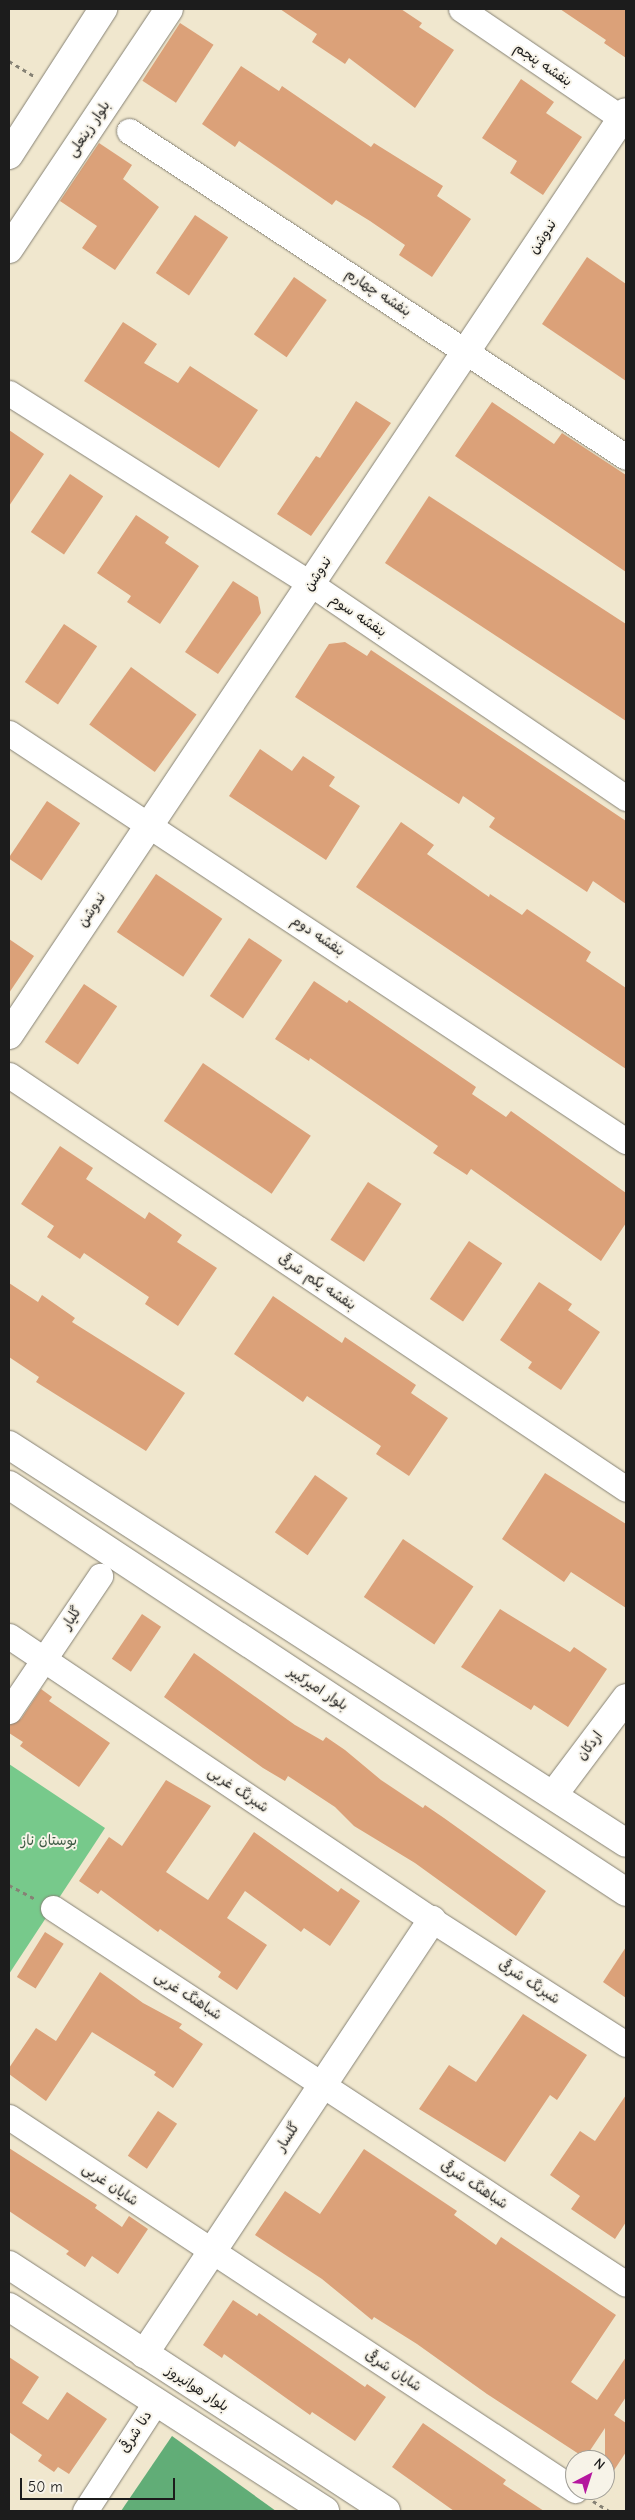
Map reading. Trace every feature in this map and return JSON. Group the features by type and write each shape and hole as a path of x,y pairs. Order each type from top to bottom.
{"main road":[{"path":"9,155 103,9"},
{"name":"بلوار زینعلی","path":"9,249 169,9"},
{"name":"ندوشن","path":"9,1035 625,117"},
{"path":"9,1445 554,1794 626,1843"},
{"name":"بلوار امیرکبیر","path":"9,1485 626,1892"},
{"name":"اردکان","path":"554,1794 626,1698"},
{"name":"گلسار","path":"144,2354 432,1920"},
{"name":"بلوار هوانیروز","path":"9,2265 386,2511"},
{"path":"9,2308 325,2511"}],"street":[{"name":"بنفشه پنجم","path":"461,9 625,117"},
{"name":"بنفشه چهارم","path":"129,130 626,457"},
{"name":"بنفشه سوم","path":"9,393 311,584 626,798"},
{"name":"بنفشه دوم","path":"9,733 150,823 626,1141"},
{"name":"بنفشه یکم شرقی","path":"9,1075 626,1489"},
{"name":"گلیار","path":"9,1711 100,1576"},
{"name":"شبرنگ غربی","path":"9,1636 432,1920"},
{"name":"شباهنگ غربی","path":"53,1908 322,2085"},
{"name":"شبرنگ شرقی","path":"432,1920 626,2044"},
{"name":"شباهنگ شرقی","path":"322,2085 626,2284"},
{"name":"شایان غربی","path":"9,2117 212,2252"},
{"name":"شایان شرقی","path":"212,2252 565,2483"},
{"name":"دنا شرقی","path":"85,2511 155,2403"}],"path":[{"path":"9,1885 53,1908"}],"green space":[{"name":"بوستان ناز","path":"9,1764 105,1828 9,1974"},
{"path":"172,2436 276,2511 121,2511"}],"building":[{"path":"280,9 401,9 422,23 419,27 454,50 415,108 349,58 345,64 312,42 317,34"},
{"path":"560,9 626,9 626,58 604,43 606,40"},
{"path":"180,23 214,45 176,103 142,81"},
{"path":"241,66 279,91 282,86 371,147 374,143 443,186 437,196 471,219 432,277 399,255 405,245 370,221 336,200 332,205 239,141 235,147 202,124"},
{"path":"521,79 554,102 546,113 582,137 543,195 510,173 517,161 482,138"},
{"path":"99,143 132,165 123,179 159,207 115,270 82,248 97,226 60,201"},
{"path":"195,215 228,237 189,295 156,273"},
{"path":"587,257 626,284 626,381 542,324"},
{"path":"294,277 327,300 287,357 254,334"},
{"path":"123,322 157,344 144,363 178,383 190,366 258,410 219,468 84,381"},
{"path":"356,401 391,423 311,536 277,514 316,456 320,458"},
{"path":"492,402 554,444 562,433 626,475 626,572 455,456"},
{"path":"9,430 44,454 9,506"},
{"path":"70,474 103,496 64,554 31,532"},
{"path":"429,496 626,624 626,721 385,563"},
{"path":"136,515 169,537 165,543 199,566 160,624 127,602 131,596 97,573"},
{"path":"233,581 258,597 261,613 218,674 185,652"},
{"path":"64,624 97,646 58,704 25,682"},
{"path":"345,642 367,656 371,650 626,821 626,904 593,881 587,892 489,827 495,818 463,796 459,804 295,697 329,644"},
{"path":"131,667 197,715 155,772 89,724"},
{"path":"260,749 292,771 303,756 335,777 329,786 360,806 326,860 229,796"},
{"path":"47,801 80,823 42,881 9,857"},
{"path":"401,822 434,845 427,854 489,897 490,894 522,915 527,909 560,931 591,952 586,961 626,988 626,1069 356,887"},
{"path":"156,874 222,919 183,977 117,932"},
{"path":"249,938 282,960 243,1018 210,996"},
{"path":"9,939 34,956 9,993"},
{"path":"314,981 347,1003 349,1000 476,1087 472,1094 506,1117 511,1111 626,1193 626,1223 601,1261 471,1169 467,1175 433,1153 438,1146 310,1058 309,1061 275,1039"},
{"path":"84,984 117,1006 78,1064 45,1042"},
{"path":"203,1063 311,1136 272,1194 164,1121"},
{"path":"60,1146 93,1168 86,1179 145,1219 149,1212 182,1235 177,1242 217,1268 178,1326 145,1304 149,1297 84,1253 80,1259 47,1237 54,1226 21,1204"},
{"path":"368,1182 402,1204 364,1262 330,1240"},
{"path":"469,1241 502,1263 463,1321 430,1299"},
{"path":"539,1282 572,1304 568,1310 600,1332 561,1390 528,1368 532,1362 500,1340"},
{"path":"9,1283 38,1302 42,1295 75,1318 72,1322 185,1393 146,1451 36,1382 39,1377 9,1357"},
{"path":"273,1296 342,1343 345,1337 416,1385 411,1393 448,1418 409,1476 376,1454 381,1446 307,1396 303,1402 234,1354"},
{"path":"545,1473 626,1524 626,1608 571,1572 564,1582 502,1539"},
{"path":"315,1475 348,1498 308,1555 275,1532"},
{"path":"403,1539 473,1587 434,1645 364,1597"},
{"path":"500,1609 570,1652 574,1647 607,1669 568,1727 534,1705 531,1710 461,1667"},
{"path":"142,1614 161,1627 131,1672 112,1659"},
{"path":"194,1653 295,1725 323,1741 326,1737 381,1780 423,1808 425,1805 546,1891 516,1936 415,1863 354,1826 335,1807 288,1776 285,1781 263,1768 164,1697"},
{"path":"41,1689 52,1697 49,1701 110,1743 79,1787 20,1746 23,1742 9,1733 9,1725 21,1719"},
{"path":"166,1780 211,1806 166,1872 208,1900 254,1832 338,1892 341,1888 360,1901 330,1946 304,1928 301,1932 245,1891 227,1918 267,1945 237,1990 218,1977 221,1972 160,1929 158,1932 101,1890 98,1894 79,1881 109,1837 122,1846"},
{"path":"45,1932 64,1944 36,1989 17,1977"},
{"path":"626,1947 626,1998 603,1982"},
{"path":"100,1972 143,2003 182,2024 179,2028 203,2044 173,2088 154,2075 156,2072 92,2032 46,2101 9,2074 9,2068 36,2028 56,2041"},
{"path":"523,2014 587,2055 557,2100 550,2095 505,2162 419,2109 449,2065 476,2082"},
{"path":"626,2095 626,2222 615,2239 571,2209 580,2196 550,2175 580,2131 595,2141"},
{"path":"158,2111 177,2124 147,2169 128,2156"},
{"path":"9,2148 97,2205 95,2208 122,2227 129,2216 148,2229 118,2274 92,2256 85,2267 66,2254 69,2251 9,2211"},
{"path":"364,2149 457,2211 454,2215 496,2245 501,2237 616,2315 571,2382 597,2400 626,2357 626,2397 614,2415 626,2423 626,2452 615,2469 615,2450 605,2450 605,2428 590,2450 573,2450 487,2394 417,2344 374,2317 372,2320 322,2279 255,2235 285,2191 320,2214"},
{"path":"233,2300 257,2316 259,2313 365,2387 367,2384 386,2397 355,2441 312,2412 310,2415 224,2354 222,2358 203,2345"},
{"path":"9,2357 39,2377 22,2403 48,2420 67,2392 107,2419 69,2474 58,2467 54,2472 38,2461 42,2455 9,2432"},
{"path":"423,2423 506,2480 503,2484 544,2511 454,2511 392,2467"}]}
